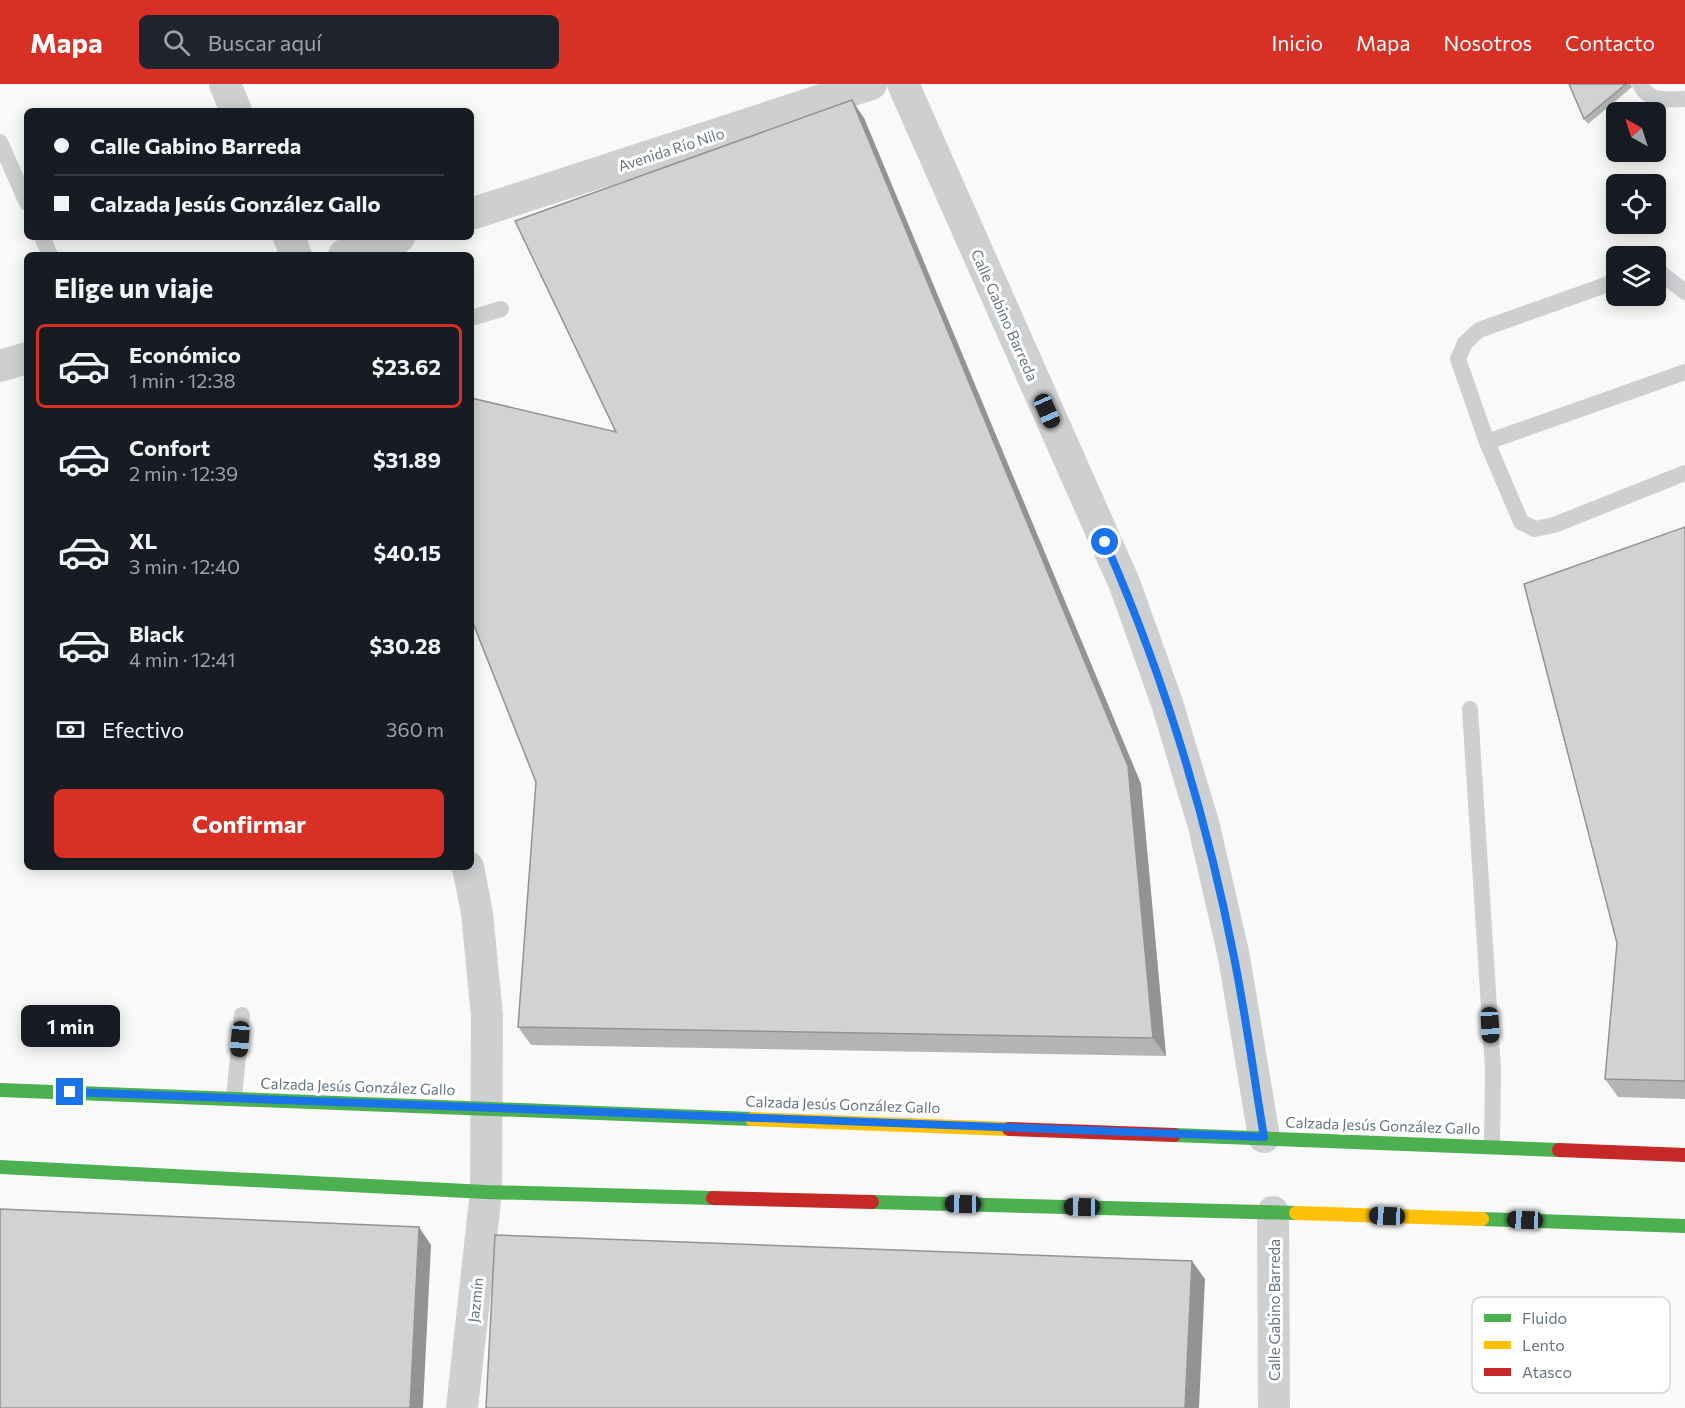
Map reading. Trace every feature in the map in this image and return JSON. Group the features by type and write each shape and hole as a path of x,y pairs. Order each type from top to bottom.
{"main road":[{"name":"Calzada Jesús González Gallo","path":"0,1090 1685,1155"},
{"path":"0,1167 486,1191 1273,1212 1685,1226"}],"street":[{"path":"225,84 235,108"},
{"name":"Avenida Río Nilo","path":"474,213 871,84"},
{"name":"Calle Gabino Barreda","path":"903,84 1125,585 1167,703 1204,825 1234,957 1264,1137"},
{"path":"353,252 390,240"},
{"path":"0,366 24,359"},
{"name":"Jazmín","path":"462,1408 486,1191 487,1016 477,913 469,870"},
{"name":"Calle Gabino Barreda","path":"1273,1212 1274,1408"}],"lane":[{"path":"1640,84 1644,92 1654,99 1685,99"},
{"path":"0,142 24,196"},
{"path":"1666,277 1685,292"},
{"path":"1606,285 1479,330 1465,343 1458,359 1487,442 1521,522 1535,529 1554,525 1685,473"},
{"path":"474,317 501,309"},
{"path":"1487,442 1685,372"},
{"path":"1470,709 1493,1070 1492,1146"},
{"path":"234,1098 242,1015"}],"building":[{"path":"1569,84 1626,84 1584,119"},
{"path":"852,100 1128,766 1153,1038 518,1027 536,782 474,626 474,399 616,432 515,221"},
{"path":"1685,527 1685,1081 1605,1079 1617,943 1524,584"},
{"path":"0,1209 419,1227 410,1408 0,1408"},
{"path":"495,1235 1192,1261 1185,1408 486,1408"}],"traffic: fast":[{"path":"0,1090 752,1119"},
{"path":"1174,1135 1559,1150"},
{"path":"0,1167 486,1192 713,1198"},
{"path":"872,1202 1296,1213"},
{"path":"1482,1219 1685,1226"}],"traffic: slow":[{"path":"752,1119 1009,1129"},
{"path":"1296,1213 1482,1219"}],"traffic: jam":[{"path":"1009,1129 1174,1135"},
{"path":"1559,1150 1685,1155"},
{"path":"713,1198 872,1202"}],"route":[{"path":"70,1092 1264,1137 1234,957 1204,825 1167,703 1125,585 1105,542"}]}
